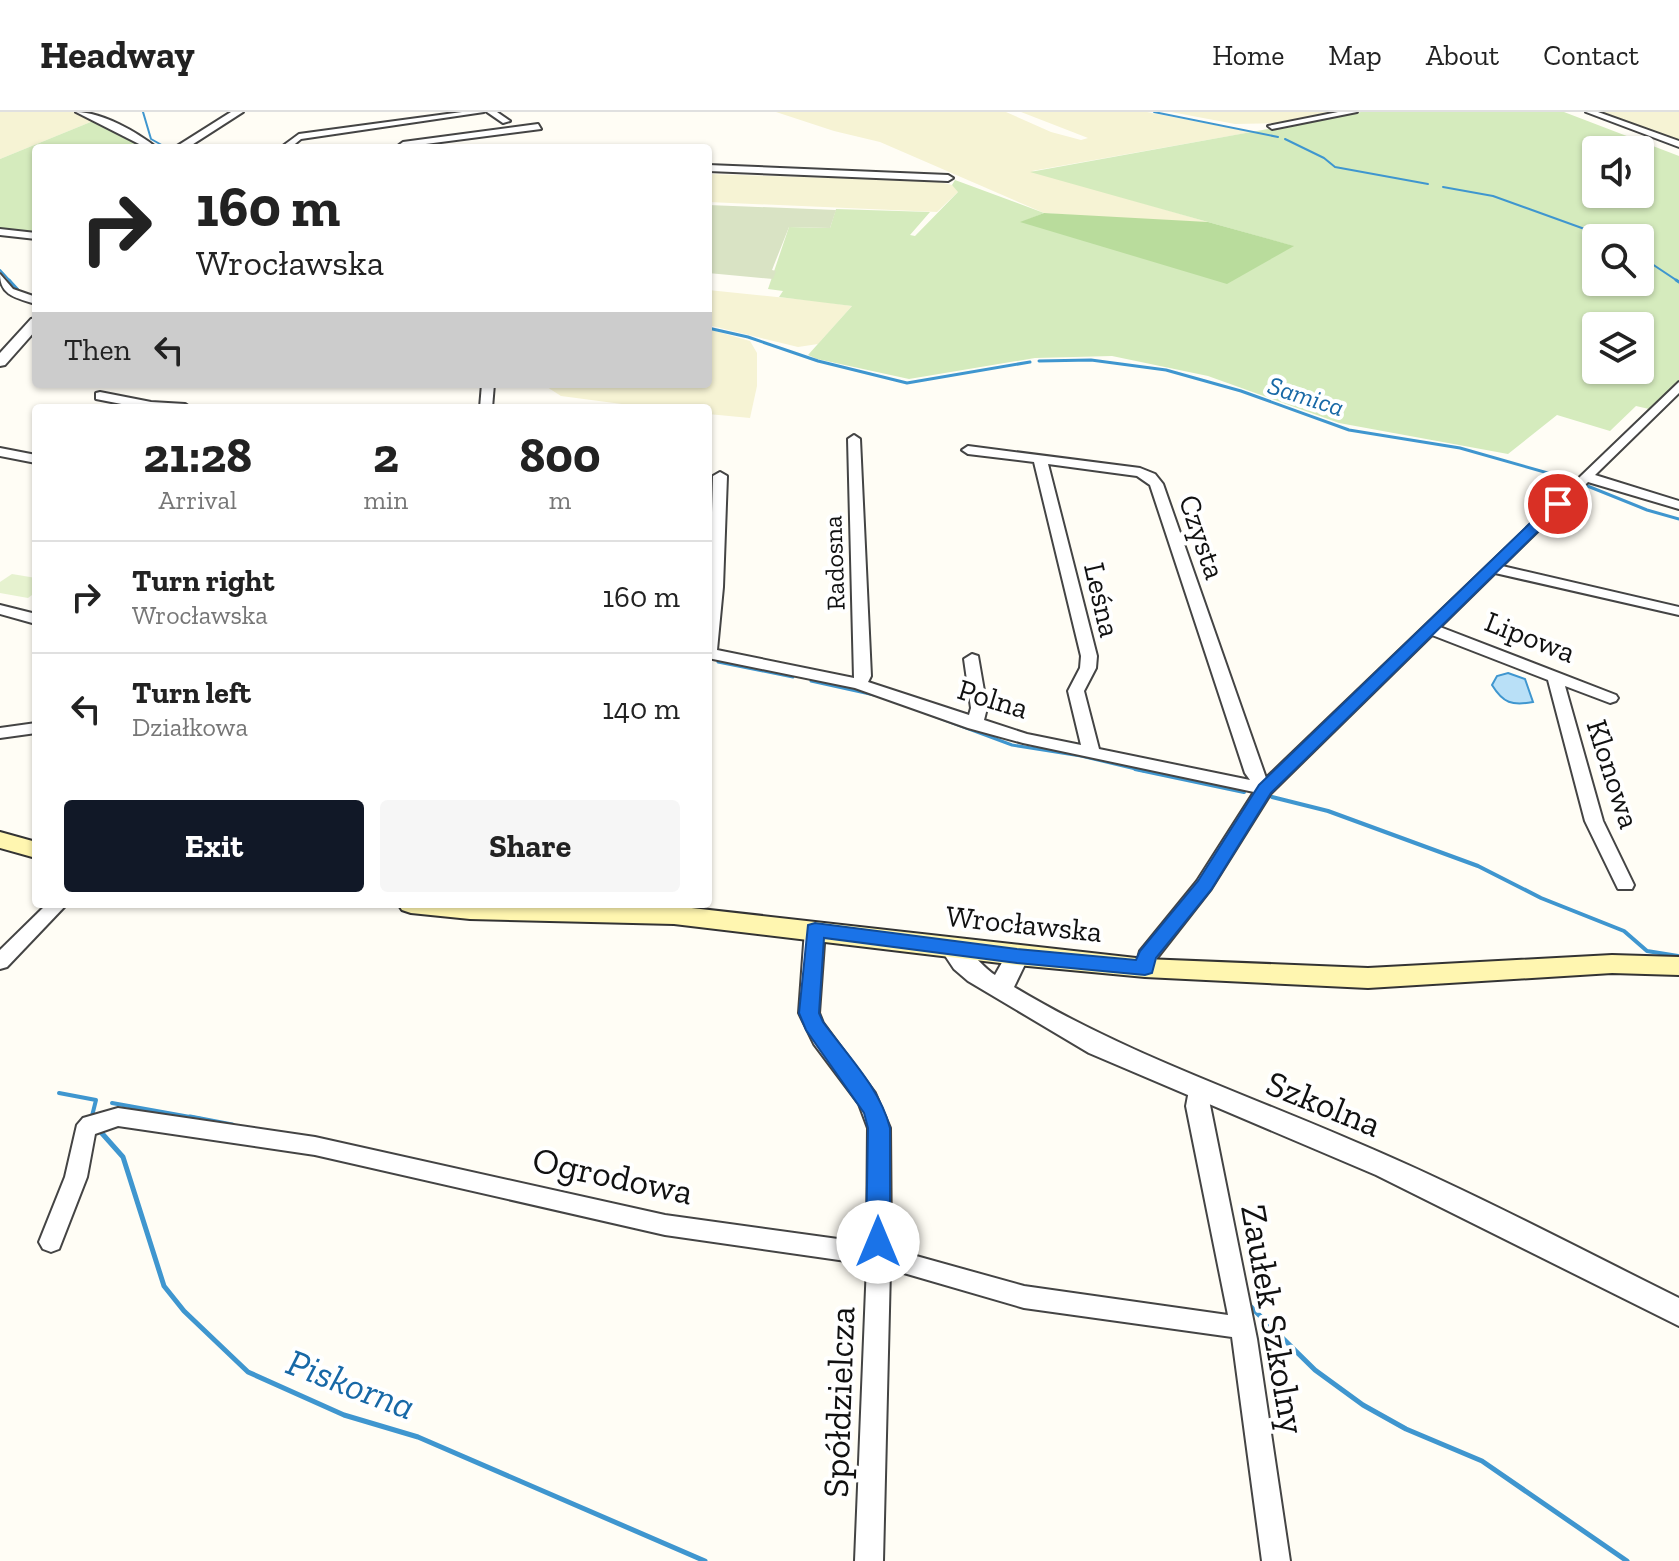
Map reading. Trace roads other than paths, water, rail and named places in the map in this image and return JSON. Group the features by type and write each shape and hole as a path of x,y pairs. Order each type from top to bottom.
{"main road":[{"path":"0,840 32,849"},
{"name":"Wrocławska","path":"450,908 636,909 1017,956 1145,968 1368,978 1612,964 1679,966"}],"street":[{"path":"80,112 146,144"},
{"path":"186,144 238,112"},
{"path":"289,144 299,137 480,112"},
{"path":"491,112 506,121"},
{"path":"1272,126 1353,112"},
{"path":"1590,112 1679,144"},
{"path":"410,144 538,127"},
{"path":"712,168 948,178"},
{"path":"0,232 32,236"},
{"path":"0,277 9,291 32,300"},
{"path":"0,362 32,326"},
{"path":"1145,968 1147,956 1204,885 1265,789 1679,386"},
{"path":"93,404 106,388"},
{"path":"100,396 141,404"},
{"name":"Radosna","path":"854,439 863,676 859,684"},
{"name":"Czysta","path":"968,450 1140,472 1150,477 1156,484 1254,773 1265,789"},
{"path":"0,452 32,458"},
{"name":"Leśna","path":"1040,459 1089,656 1088,668 1076,691 1091,752"},
{"path":"712,625 720,476"},
{"path":"1586,477 1679,505"},
{"path":"1491,568 1679,611"},
{"path":"0,609 32,618"},
{"name":"Lipowa","path":"1429,628 1610,698"},
{"name":"Polna","path":"712,654 859,684 1023,738 1265,789"},
{"path":"972,659 979,708 974,724"},
{"name":"Klonowa","path":"1556,677 1557,691 1594,821 1625,885"},
{"path":"0,733 32,729"},
{"path":"0,962 54,908"},
{"name":"Spółdzielcza","path":"815,930 809,1013 813,1025 864,1093 875,1112 879,1128 879,1256 869,1561"},
{"name":"Szkolna","path":"952,948 964,967 1108,1052 1386,1167 1679,1313"},
{"path":"997,988 1008,978 1017,956"},
{"name":"Zaułek Szkolny","path":"1198,1091 1197,1106 1243,1328 1276,1561"},
{"name":"Ogrodowa","path":"51,1242 76,1177 85,1131 91,1124 118,1117 315,1146 665,1225 879,1256 1024,1297 1243,1328"}],"water":[{"path":"1508,673 1525,679 1533,702 1519,704 1500,696 1492,685 1497,676"}],"waterway":[{"name":"Samica","path":"143,112 151,139 160,144"},
{"path":"1154,112 1278,137"},
{"path":"1285,139 1324,158 1335,167 1428,184"},
{"path":"1443,187 1493,196 1582,228"},
{"path":"1654,265 1679,282"},
{"path":"0,270 11,282"},
{"path":"9,280 20,292"},
{"name":"Samica","path":"712,329 748,337 818,361 907,383 1030,362"},
{"name":"Samica","path":"1039,361 1091,360 1166,370 1241,391 1349,430 1460,448 1562,477"},
{"name":"Samica","path":"1585,485 1647,510 1679,519"},
{"path":"718,662 793,677"},
{"path":"811,681 879,696"},
{"path":"899,703 1012,745 1081,756 1140,770"},
{"path":"1135,769 1140,770"},
{"path":"1140,770 1244,792"},
{"path":"1272,797 1328,811 1478,866 1541,898 1624,931 1647,951 1678,956"},
{"name":"Piskorna","path":"59,1093 96,1100 92,1116"},
{"path":"112,1103 192,1117"},
{"path":"192,1117 201,1119"},
{"path":"192,1117 232,1125"},
{"name":"Piskorna","path":"99,1130 123,1157 164,1286 184,1311 248,1372 344,1415 418,1437 705,1561"},
{"path":"1249,1305 1315,1370 1363,1405 1406,1429 1482,1461 1627,1561"}]}
